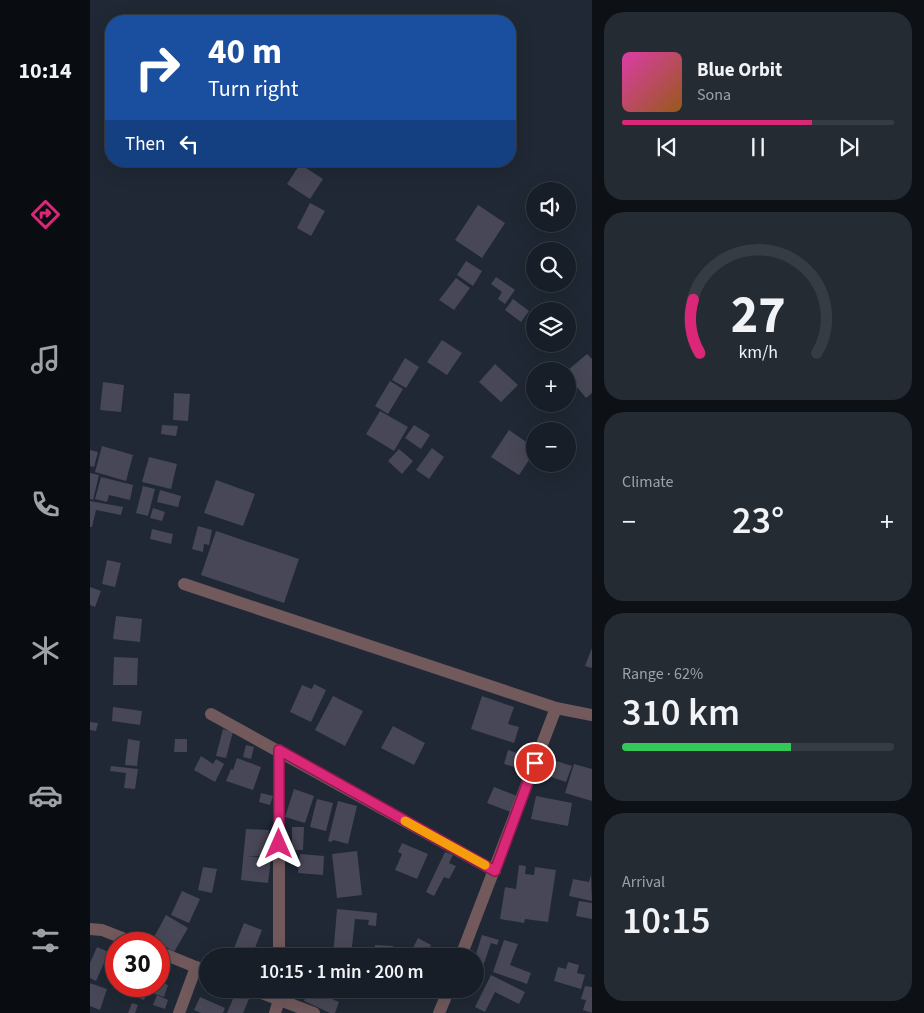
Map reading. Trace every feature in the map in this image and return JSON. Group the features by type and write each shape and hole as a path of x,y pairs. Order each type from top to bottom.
{"street":[{"path":"184,584 556,708 592,715"},
{"path":"464,948 556,708"},
{"path":"211,714 495,871"},
{"path":"279,750 279,948"},
{"path":"90,929 107,932"},
{"path":"170,956 199,968"},
{"path":"179,1013 199,975"},
{"path":"275,1013 278,998"},
{"path":"286,998 314,1013"},
{"path":"439,1013 445,998"}],"building":[{"path":"298,167 305,167 323,179 310,199 287,184"},
{"path":"310,203 325,211 311,236 297,228"},
{"path":"478,205 505,223 482,258 455,240"},
{"path":"466,261 482,271 473,286 457,275"},
{"path":"496,277 515,290 505,304 498,299 502,292 491,284"},
{"path":"456,278 470,288 454,310 439,300"},
{"path":"513,299 526,309 526,315 521,322 505,310"},
{"path":"442,340 462,353 447,375 427,362"},
{"path":"587,354 592,359 592,393 586,398 576,386 576,363"},
{"path":"405,358 419,367 406,388 392,380"},
{"path":"495,364 518,385 501,402 479,382"},
{"path":"390,381 403,389 388,414 375,406"},
{"path":"103,382 124,385 121,412 100,410"},
{"path":"174,393 190,394 188,421 173,420"},
{"path":"380,411 408,427 394,451 366,434"},
{"path":"162,425 178,426 176,436 161,434"},
{"path":"414,425 430,435 421,449 405,438"},
{"path":"509,430 526,442 526,464 519,475 491,457"},
{"path":"102,446 133,455 126,481 95,472"},
{"path":"432,448 444,457 429,479 416,470"},
{"path":"399,449 413,461 402,474 388,461"},
{"path":"90,450 98,452 94,467 90,466"},
{"path":"149,457 177,464 171,489 142,482"},
{"path":"90,473 99,475 93,500 90,499"},
{"path":"101,477 133,485 130,500 109,495 107,502 95,499"},
{"path":"216,480 255,494 243,526 204,513"},
{"path":"143,486 155,489 148,516 136,513"},
{"path":"160,490 181,496 178,507 157,502"},
{"path":"90,501 123,507 121,515 96,510 92,527 90,527"},
{"path":"153,508 165,512 162,521 150,518"},
{"path":"198,526 212,530 209,545 204,544 203,552 192,549"},
{"path":"152,529 173,534 171,544 150,539"},
{"path":"216,531 299,559 284,603 201,575"},
{"path":"107,560 121,563 115,587 102,584"},
{"path":"90,587 101,591 95,607 90,605"},
{"path":"116,616 142,619 140,642 113,639"},
{"path":"592,648 592,668 585,666"},
{"path":"114,657 138,658 137,685 113,685"},
{"path":"314,684 326,690 311,722 290,712 302,685 312,689"},
{"path":"333,696 363,711 345,746 315,730"},
{"path":"482,696 514,707 508,724 519,727 514,743 471,729"},
{"path":"113,707 142,711 140,725 112,721"},
{"path":"90,722 98,723 96,731 90,730"},
{"path":"393,726 425,743 414,765 381,748"},
{"path":"223,729 233,732 226,758 216,756"},
{"path":"128,739 140,741 137,766 125,765"},
{"path":"175,739 187,739 187,752 174,752"},
{"path":"246,745 254,747 251,759 243,757"},
{"path":"508,750 517,753 515,758 528,763 525,770 504,764"},
{"path":"201,756 213,764 216,759 224,764 215,782 194,770"},
{"path":"237,758 261,767 253,790 226,781 231,769 233,770"},
{"path":"550,759 572,766 566,782 545,775"},
{"path":"574,764 592,769 592,801 565,793"},
{"path":"111,766 138,769 135,789 124,788 126,773 110,771"},
{"path":"494,787 517,796 511,812 487,803"},
{"path":"294,789 314,796 305,823 285,817"},
{"path":"261,793 273,796 270,805 259,802"},
{"path":"536,796 572,803 568,826 531,819"},
{"path":"317,799 333,803 326,831 310,827"},
{"path":"338,801 357,806 348,844 333,840 332,842 328,841"},
{"path":"292,827 304,827 303,850 292,850"},
{"path":"246,829 269,830 268,856 247,856 271,858 268,883 241,880"},
{"path":"402,843 428,854 417,879 395,870 402,854 398,852"},
{"path":"357,851 362,895 337,898 332,854"},
{"path":"445,852 453,855 449,863 456,866 449,879 444,877 434,896 426,892"},
{"path":"300,854 324,856 323,875 298,873"},
{"path":"519,865 526,866 525,874 534,875 535,867 556,870 548,922 525,919 524,923 500,919 505,887 516,889"},
{"path":"203,867 217,869 212,893 198,890"},
{"path":"591,875 592,901 569,896 573,879 589,882"},
{"path":"182,891 200,899 189,923 171,915"},
{"path":"579,901 592,903 592,919 576,916"},
{"path":"337,909 377,913 376,926 368,925 369,920 355,919 352,948 334,948"},
{"path":"166,915 188,928 174,952 170,950 170,932 157,932"},
{"path":"244,923 262,930 255,948 234,948"},
{"path":"482,935 499,940 497,945 491,943 484,963 484,948 478,948"},
{"path":"418,938 431,945 430,948 413,948"},
{"path":"504,940 518,944 510,965 531,973 527,984 493,972"},
{"path":"375,945 393,946 393,948 375,948"},
{"path":"97,947 105,950 105,961 96,981 90,978 90,963"},
{"path":"568,962 579,965 577,973 585,975 581,989 554,981 558,967 566,969"},
{"path":"491,975 525,992 519,1004 495,992 485,1012 475,1007 480,998 484,998 484,989"},
{"path":"90,983 105,988 105,995 100,1010 90,1006"},
{"path":"585,986 592,987 592,1013 583,1010 586,1000 581,999"},
{"path":"156,997 168,1000 165,1009 153,1005"},
{"path":"200,998 225,1008 223,1013 201,1013 194,1010"},
{"path":"233,998 249,999 243,1013 227,1013"},
{"path":"305,998 330,998 339,1002 335,1013 330,1013 304,1001"},
{"path":"132,1003 138,1005 135,1013 128,1013"}],"slow traffic":[{"path":"405,821 485,865"}],"route":[{"path":"279,844 279,750 495,871 535,763"}]}
